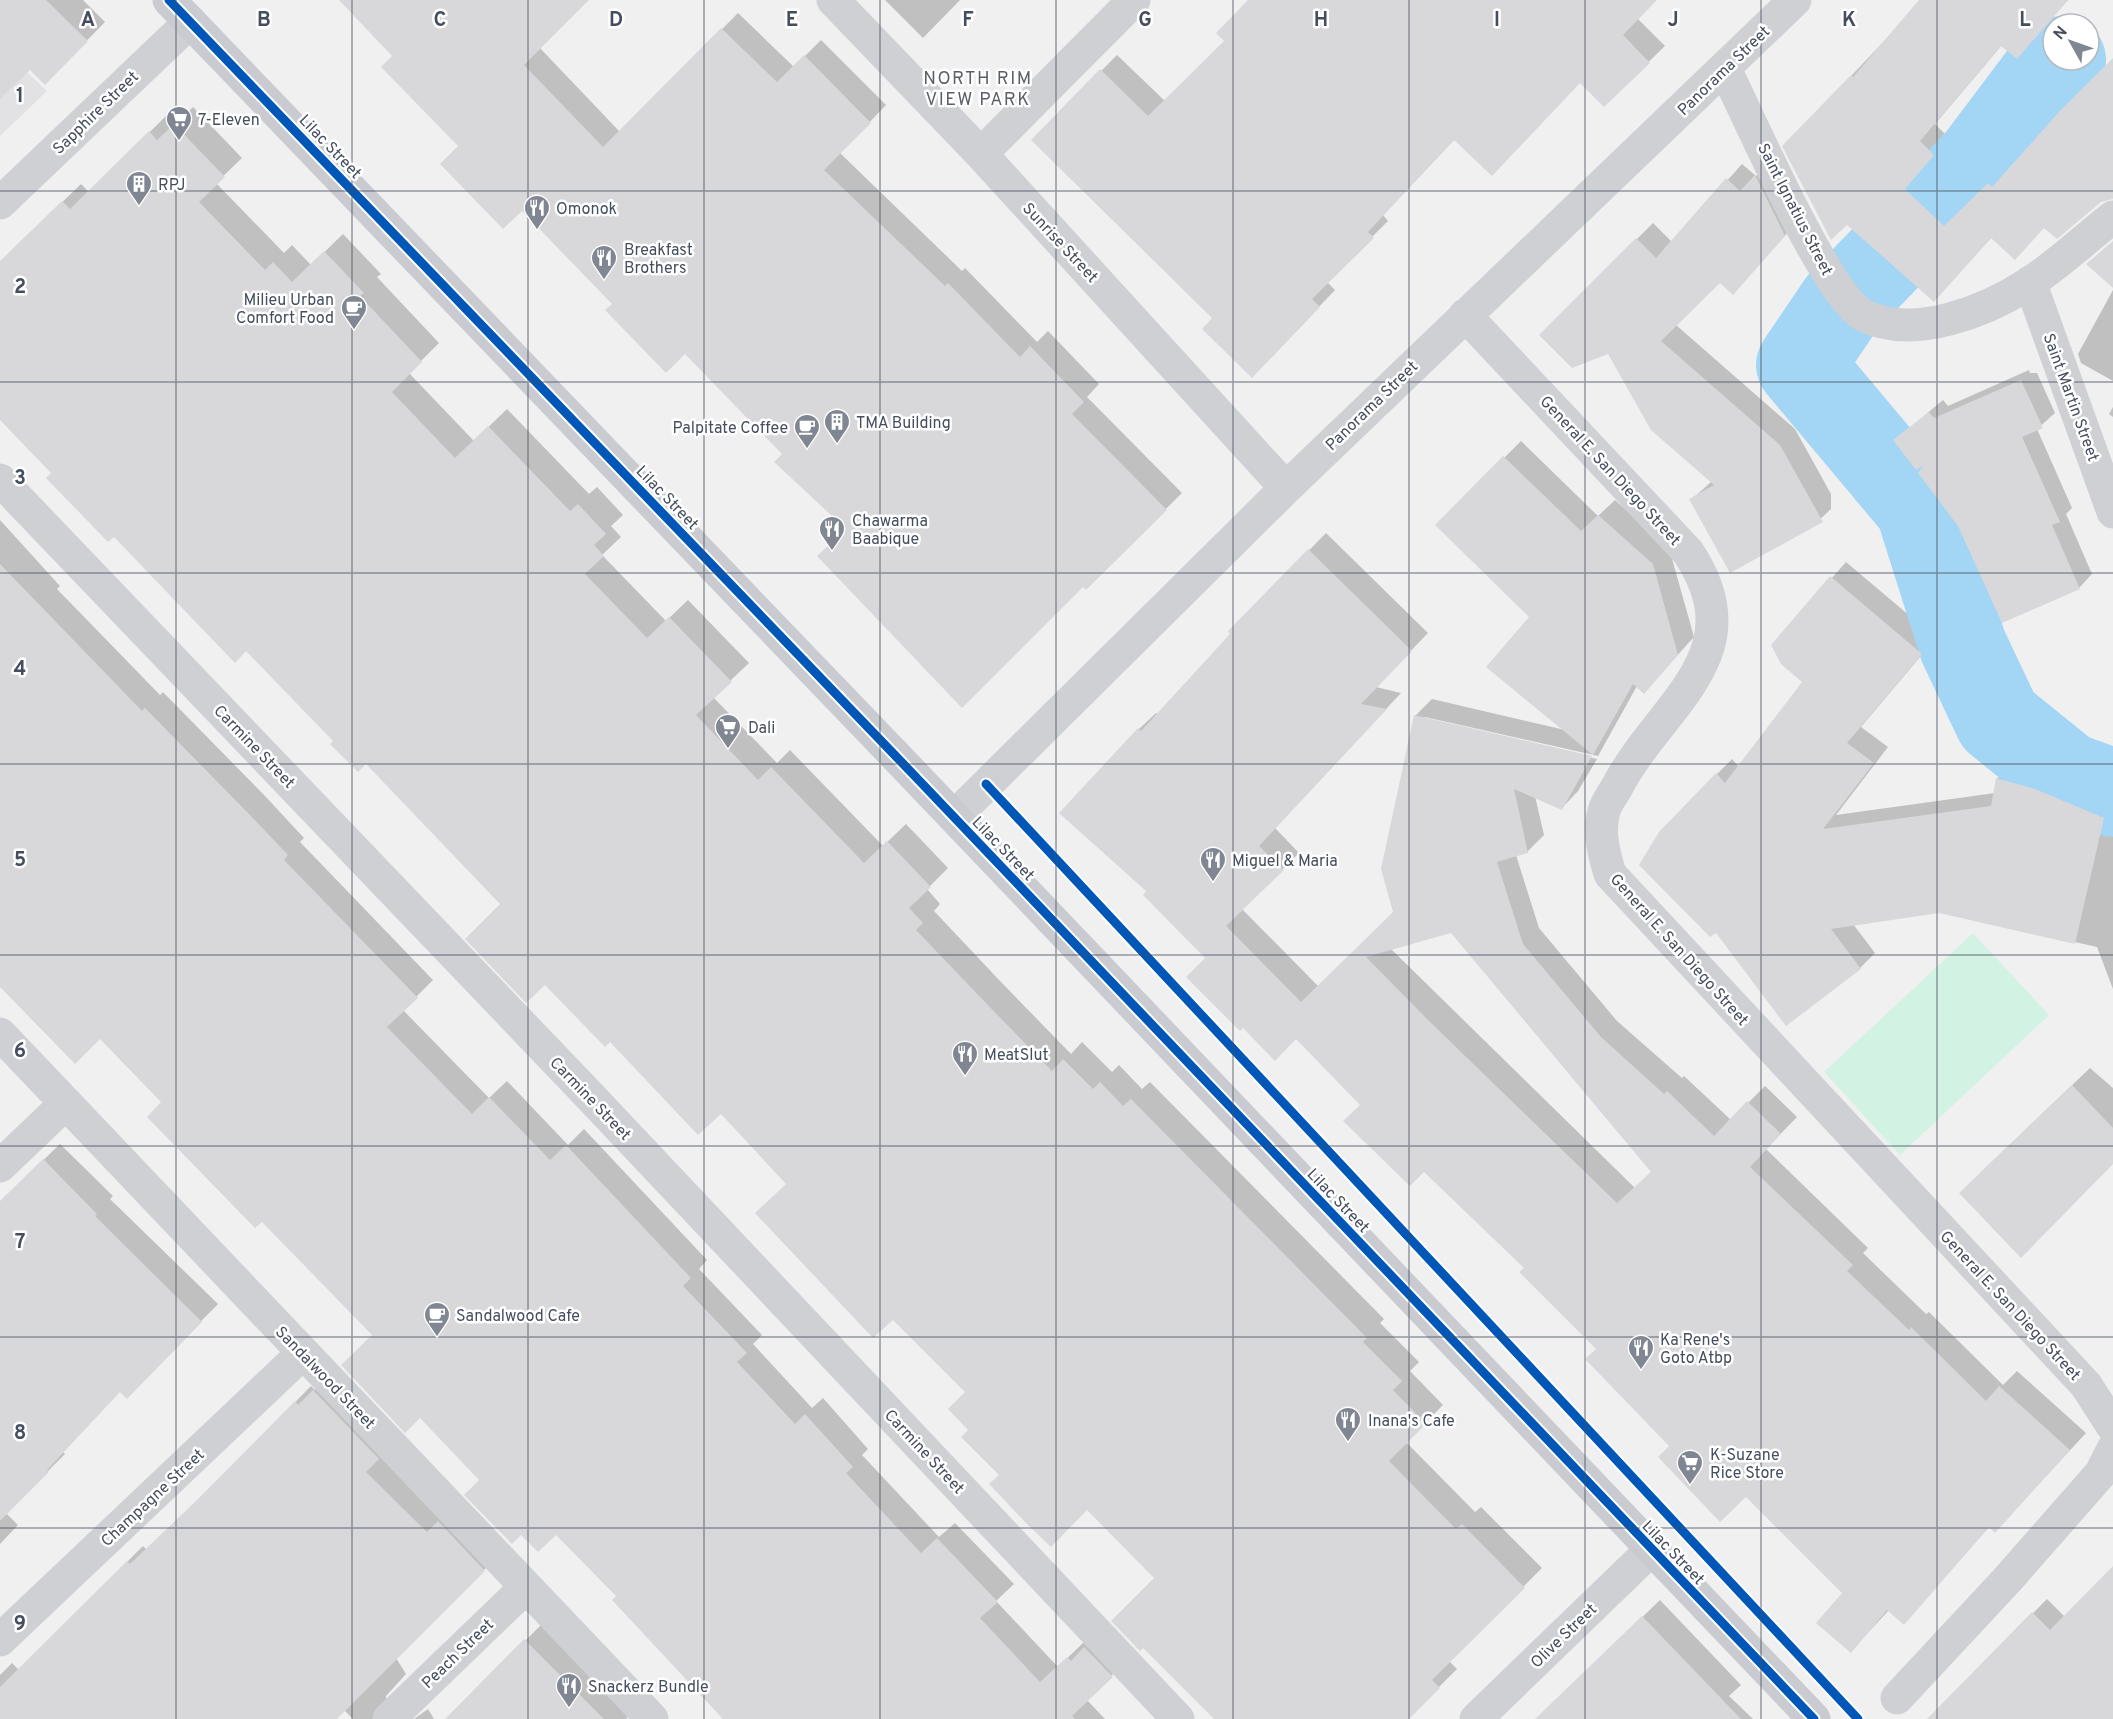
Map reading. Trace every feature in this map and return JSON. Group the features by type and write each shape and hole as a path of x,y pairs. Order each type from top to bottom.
{"main road":[{"name":"Lilac Street","path":"180,11 954,817 1814,1719"}],"street":[{"name":"Sunrise Street","path":"833,0 981,154 1286,488"},
{"path":"981,154 1134,0"},
{"name":"Panorama Street","path":"954,817 1286,488 1795,0"},
{"name":"Sapphire Street","path":"0,203 180,11"},
{"name":"Saint Ignatius Street","path":"1725,69 1826,272 1861,314 1882,322 1924,326 1983,307 2030,282 2113,217"},
{"name":"Saint Martin Street","path":"2030,282 2113,512"},
{"name":"General E. San Diego Street","path":"1465,315 1688,552 1700,571 1709,596 1713,614 1705,660 1693,682 1627,767 1604,811 1601,836 1610,874 2086,1385 2113,1427"},
{"name":"Carmine Street","path":"0,480 578,1083 1178,1719"},
{"name":"Sandalwood Street","path":"0,1034 652,1719"},
{"path":"0,1166 66,1103"},
{"name":"Champagne Street","path":"0,1640 303,1353"},
{"path":"1897,1698 2007,1580 2101,1473 2113,1449"},
{"name":"Olive Street","path":"1476,1719 1651,1550"},
{"name":"Peach Street","path":"389,1719 526,1587"}],"shaded area":[{"path":"0,47 47,91 0,136"}],"green space":[{"path":"1973,933 2049,1015 1900,1155 1824,1072"}],"building":[{"path":"0,0 46,0 88,41 45,85 30,70 0,99"},
{"path":"339,0 589,0 524,65 603,147 721,28 777,82 804,55 871,123 824,170 945,286 948,283 1020,357 1030,346 1084,402 1072,414 1167,510 1086,590 1083,587 962,708 817,556 846,529 774,462 782,454 685,354 666,373 605,310 612,304 522,211 503,229 440,164 458,146 381,67 392,56"},
{"path":"1248,0 1657,0 1623,35 1650,63 1604,107 1580,83 1492,176 1454,140 1368,232 1374,238 1312,299 1320,307 1252,378 1202,329 1212,318 1031,140 1100,69 1148,116 1224,41 1216,33"},
{"path":"1919,0 2068,0 2058,12 2041,12 2041,31 2017,59 2001,46 1920,141 1934,155 1905,189 1944,226 1988,183 1992,187 2059,112 2113,58 2113,199 2101,202 2057,239 2044,228 2015,260 1991,238 1934,302 1847,225 1831,240 1782,146 1851,75 1853,77"},
{"path":"174,124 225,177 199,202 265,270 273,262 292,282 324,251 364,293 360,296 422,362 392,392 455,458 488,426 570,511 578,504 606,534 594,545 604,556 585,574 647,638 669,617 732,682 696,715 758,780 771,767 864,863 887,841 931,887 909,908 923,923 916,930 1052,1071 1063,1059 1093,1089 1100,1082 1123,1106 1131,1099 1367,1338 1363,1342 1402,1381 1393,1390 1426,1424 1389,1461 1456,1529 1462,1524 1525,1588 1432,1680 1440,1688 1409,1719 1214,1719 1143,1648 1140,1651 1111,1621 1154,1578 1087,1510 1051,1547 1025,1522 989,1484 999,1475 961,1437 968,1430 948,1409 965,1392 893,1320 873,1338 755,1213 786,1184 721,1114 698,1135 610,1042 605,1047 545,985 526,1003 465,939 500,904 366,764 358,772 330,744 333,741 246,651 235,663 114,537 108,542 46,478 51,473 0,420 0,261 62,201 70,209 149,131 157,140"},
{"path":"1755,175 1785,236 1733,295 1720,283 1661,341 1780,445 1823,522 1730,573 1689,499 1714,485 1651,430 1608,354 1572,368 1539,335 1636,238 1656,258 1726,178 1740,191"},
{"path":"2113,241 2113,288 2086,264"},
{"path":"2021,380 2043,428 2022,437 2060,522 2052,525 2080,589 2002,623 1958,526 1918,473 1924,465 1916,470 1893,440 1929,412 1934,418"},
{"path":"1503,456 1581,531 1598,515 1653,564 1678,655 1644,694 1633,684 1593,755 1486,667 1529,617 1435,525"},
{"path":"1308,549 1412,651 1361,704 1387,709 1259,846 1284,870 1226,926 1301,1002 1393,912 1381,869 1414,715 1592,756 1562,810 1514,789 1528,853 1497,862 1523,944 1601,1037 1664,1094 1667,1091 1714,1136 1747,1101 1781,1134 1750,1167 1853,1265 1847,1271 1909,1330 1911,1327 1986,1401 1999,1386 2070,1450 1995,1533 1989,1527 1904,1625 1887,1610 1851,1653 1816,1623 1842,1593 1746,1497 1720,1522 1658,1457 1669,1446 1585,1359 1596,1349 1519,1272 1524,1268 1424,1172 1410,1186 1343,1121 1360,1105 1296,1039 1275,1061 1243,1028 1240,1031 1186,977 1205,958 1143,895 1146,891 1059,813 1138,728 1141,731 1230,634 1228,631","holes":["1451,933 1651,1172 1617,1203 1366,957"]},
{"path":"0,564 142,711 145,708 248,813 288,855 284,860 418,998 387,1027 472,1114 489,1097 550,1160 566,1145 691,1278 683,1286 747,1353 737,1362 795,1424 805,1414 853,1467 846,1473 921,1553 937,1538 998,1602 980,1618 1040,1682 1067,1657 1071,1661 1084,1647 1113,1677 1072,1716 1075,1719 723,1719 612,1600 616,1596 556,1535 538,1552 521,1535 512,1544 464,1495 479,1480 420,1418 405,1433 341,1365 372,1335 262,1222 255,1228 147,1117 161,1102 100,1039 75,1064 0,987"},
{"path":"1830,576 1922,654 1847,743 1874,763 1823,829 1991,806 1996,778 2035,789 2104,818 2075,944 1939,913 1831,929 1861,969 1786,1026 1716,933 1710,937 1639,865 1659,832 1716,773 1725,783 1802,682 1781,664 1771,645"},
{"path":"2072,1085 2113,1128 2113,1164 2021,1258 1959,1193"},
{"path":"43,1159 97,1214 95,1216 202,1322 127,1399 120,1392 47,1470 49,1472 0,1521 0,1201"},
{"path":"313,1390 379,1459 366,1472 427,1532 438,1521 485,1571 337,1719 0,1719 0,1687 127,1561 130,1564 197,1500 295,1401 298,1405"},
{"path":"2113,1566 2113,1719 1927,1719 2032,1612 2050,1630"},
{"path":"1642,1616 1741,1719 1535,1719"},
{"path":"524,1639 604,1719 445,1719"}],"waterway":[{"path":"2046,72 1980,160 1842,303 1800,365 1919,507 1963,646 1998,720 2067,776 2113,793"}],"cycle path":[{"path":"169,0 911,772 1814,1719"},
{"path":"986,784 1858,1719"}],"place":[{"name":"7-Eleven","path":"179,142"},
{"name":"RPJ","path":"139,207"},
{"name":"Omonok","path":"537,231"},
{"name":"Breakfast Brothers","path":"604,281"},
{"name":"Milieu Urban Comfort Food","path":"354,331"},
{"name":"TMA Building","path":"837,445"},
{"name":"Palpitate Coffee","path":"807,450"},
{"name":"Chawarma Baabique","path":"832,552"},
{"name":"Dali","path":"728,750"},
{"name":"Miguel & Maria","path":"1213,883"},
{"name":"MeatSlut","path":"965,1077"},
{"name":"Sandalwood Cafe","path":"437,1338"},
{"name":"Ka Rene's Goto Atbp","path":"1641,1371"},
{"name":"Inana's Cafe","path":"1348,1443"},
{"name":"K-Suzane Rice Store","path":"1690,1486"},
{"name":"Snackerz Bundle","path":"569,1709"}],"district":[{"name":"NORTH RIM VIEW PARK","path":"978,88"}]}
